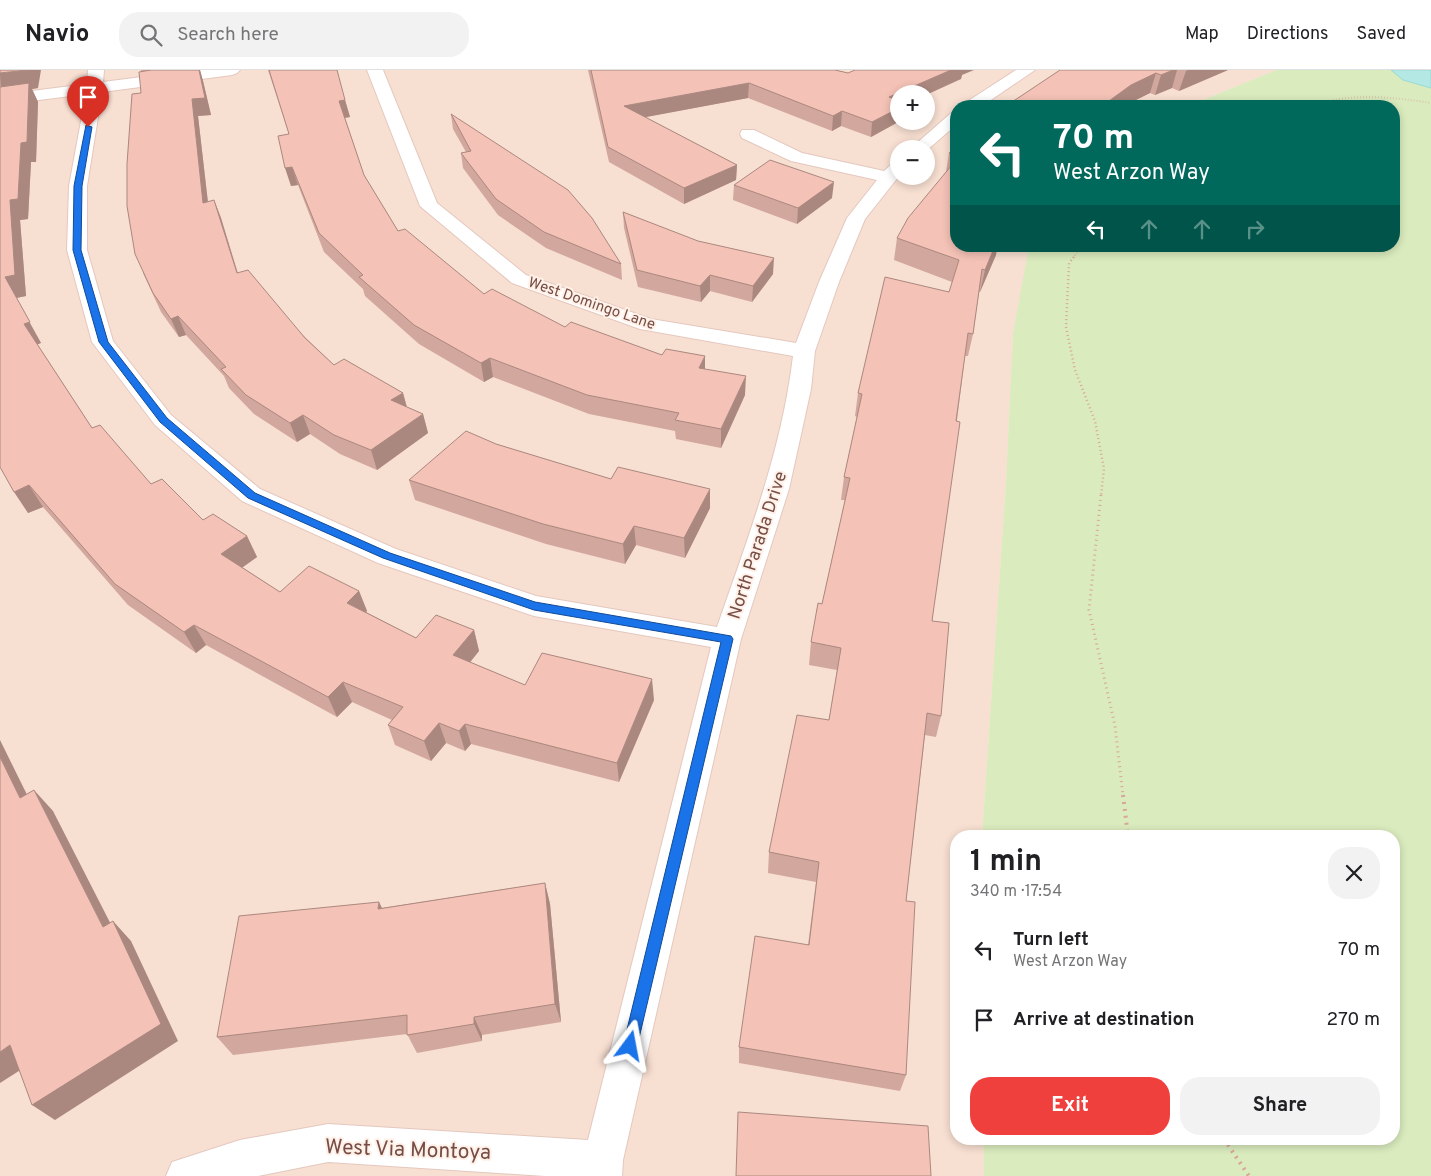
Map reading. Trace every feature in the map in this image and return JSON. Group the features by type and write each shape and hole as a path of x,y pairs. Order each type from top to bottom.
{"street":[{"path":"0,100 96,79 232,70"},
{"name":"West Domingo Lane","path":"375,70 429,206 519,279 647,325 804,351"},
{"path":"980,100 1027,70"},
{"path":"96,79 78,186 77,250 103,342 163,420 251,495 386,556 534,606 727,639"},
{"path":"929,140 950,122"},
{"path":"748,134 797,157 890,172"},
{"name":"North Parada Drive","path":"603,1168 727,639 777,489 800,389 804,351 829,282 856,218 890,176"},
{"name":"West Via Montoya","path":"186,1176 240,1160 328,1143 603,1168"}],"path":[{"path":"1328,100 1353,97 1392,100"},
{"path":"1400,101 1431,103"},
{"path":"1077,252 1069,263 1066,326 1075,370 1095,420 1104,470 1089,610 1114,726 1127,830"},
{"path":"1228,1145 1249,1176"}],"shaded area":[{"path":"0,70 1276,70 1203,100 950,100 950,252 1029,252 1013,333 1006,482 982,830 950,830 950,1145 983,1145 984,1176 0,1176"}],"green space":[{"path":"1276,70 1431,70 1431,1176 984,1176 983,1145 1400,1145 1400,830 982,830 1006,482 1013,333 1028,252 1400,252 1400,100 1203,100"}],"water":[{"path":"1391,70 1431,70 1431,88 1403,80"}],"building":[{"path":"0,70 28,70 0,73"},
{"path":"151,70 199,70 205,98 192,99 203,203 214,200 237,273 248,270 305,338 334,365 344,359 403,393 391,400 423,414 371,450 334,435 303,415 290,423 246,395 221,369 226,367 178,316 171,319 153,293 135,254 127,206 127,164 132,94 141,93 139,72"},
{"path":"269,70 337,70 345,100 339,101 364,175 398,231 405,229 484,294 492,289 565,327 571,322 662,355 666,349 705,356 699,368 746,376 721,429 675,420 679,413 587,395 490,358 481,363 414,325 359,277 363,275 319,233 292,167 285,168 278,136 289,134"},
{"path":"591,70 835,70 848,73 855,70 951,70 917,85 890,85 890,113 872,122 842,111 833,116 749,83 624,106 737,165 684,188 608,147"},
{"path":"1060,70 1173,70 1161,75 1156,73 1131,85 1110,100 1015,100"},
{"path":"29,83 27,142 21,143 18,199 10,200 15,275 5,277 30,322 24,324 92,428 100,425 151,484 162,479 203,520 213,514 247,536 221,554 280,592 309,566 359,591 347,603 416,638 436,615 474,630 453,655 525,685 542,653 652,679 617,763 465,724 459,731 439,723 424,741 388,725 403,707 343,682 328,697 194,625 184,632 115,584 29,485 14,492 0,467 0,87"},
{"path":"451,114 568,190 592,218 621,264 544,232 496,199 461,153 471,151"},
{"path":"770,160 834,182 798,208 734,185"},
{"path":"950,167 950,252 992,252 985,270 982,269 973,334 968,333 956,421 960,422 932,621 949,623 941,716 927,713 906,901 915,902 906,1075 739,1047 755,936 809,945 819,862 769,852 797,715 829,720 841,648 811,642 818,603 822,604 850,478 844,477 862,394 858,393 885,277 949,292 959,260 897,238 908,218"},
{"path":"623,212 698,241 774,258 753,286 710,275 700,286 637,270"},
{"path":"466,431 496,444 611,479 618,467 710,489 684,538 634,526 623,544 543,524 409,480"},
{"path":"0,757 20,798 34,790 103,927 113,921 161,1024 32,1105 10,1045 0,1052"},
{"path":"545,883 555,1004 474,1017 474,1024 407,1035 407,1015 217,1037 239,916 379,902 378,909"},
{"path":"738,1112 928,1126 931,1176 736,1176"}],"route":[{"path":"88,127 78,186 77,250 103,342 163,420 251,495 386,556 534,606 727,639 630,1046"}]}
